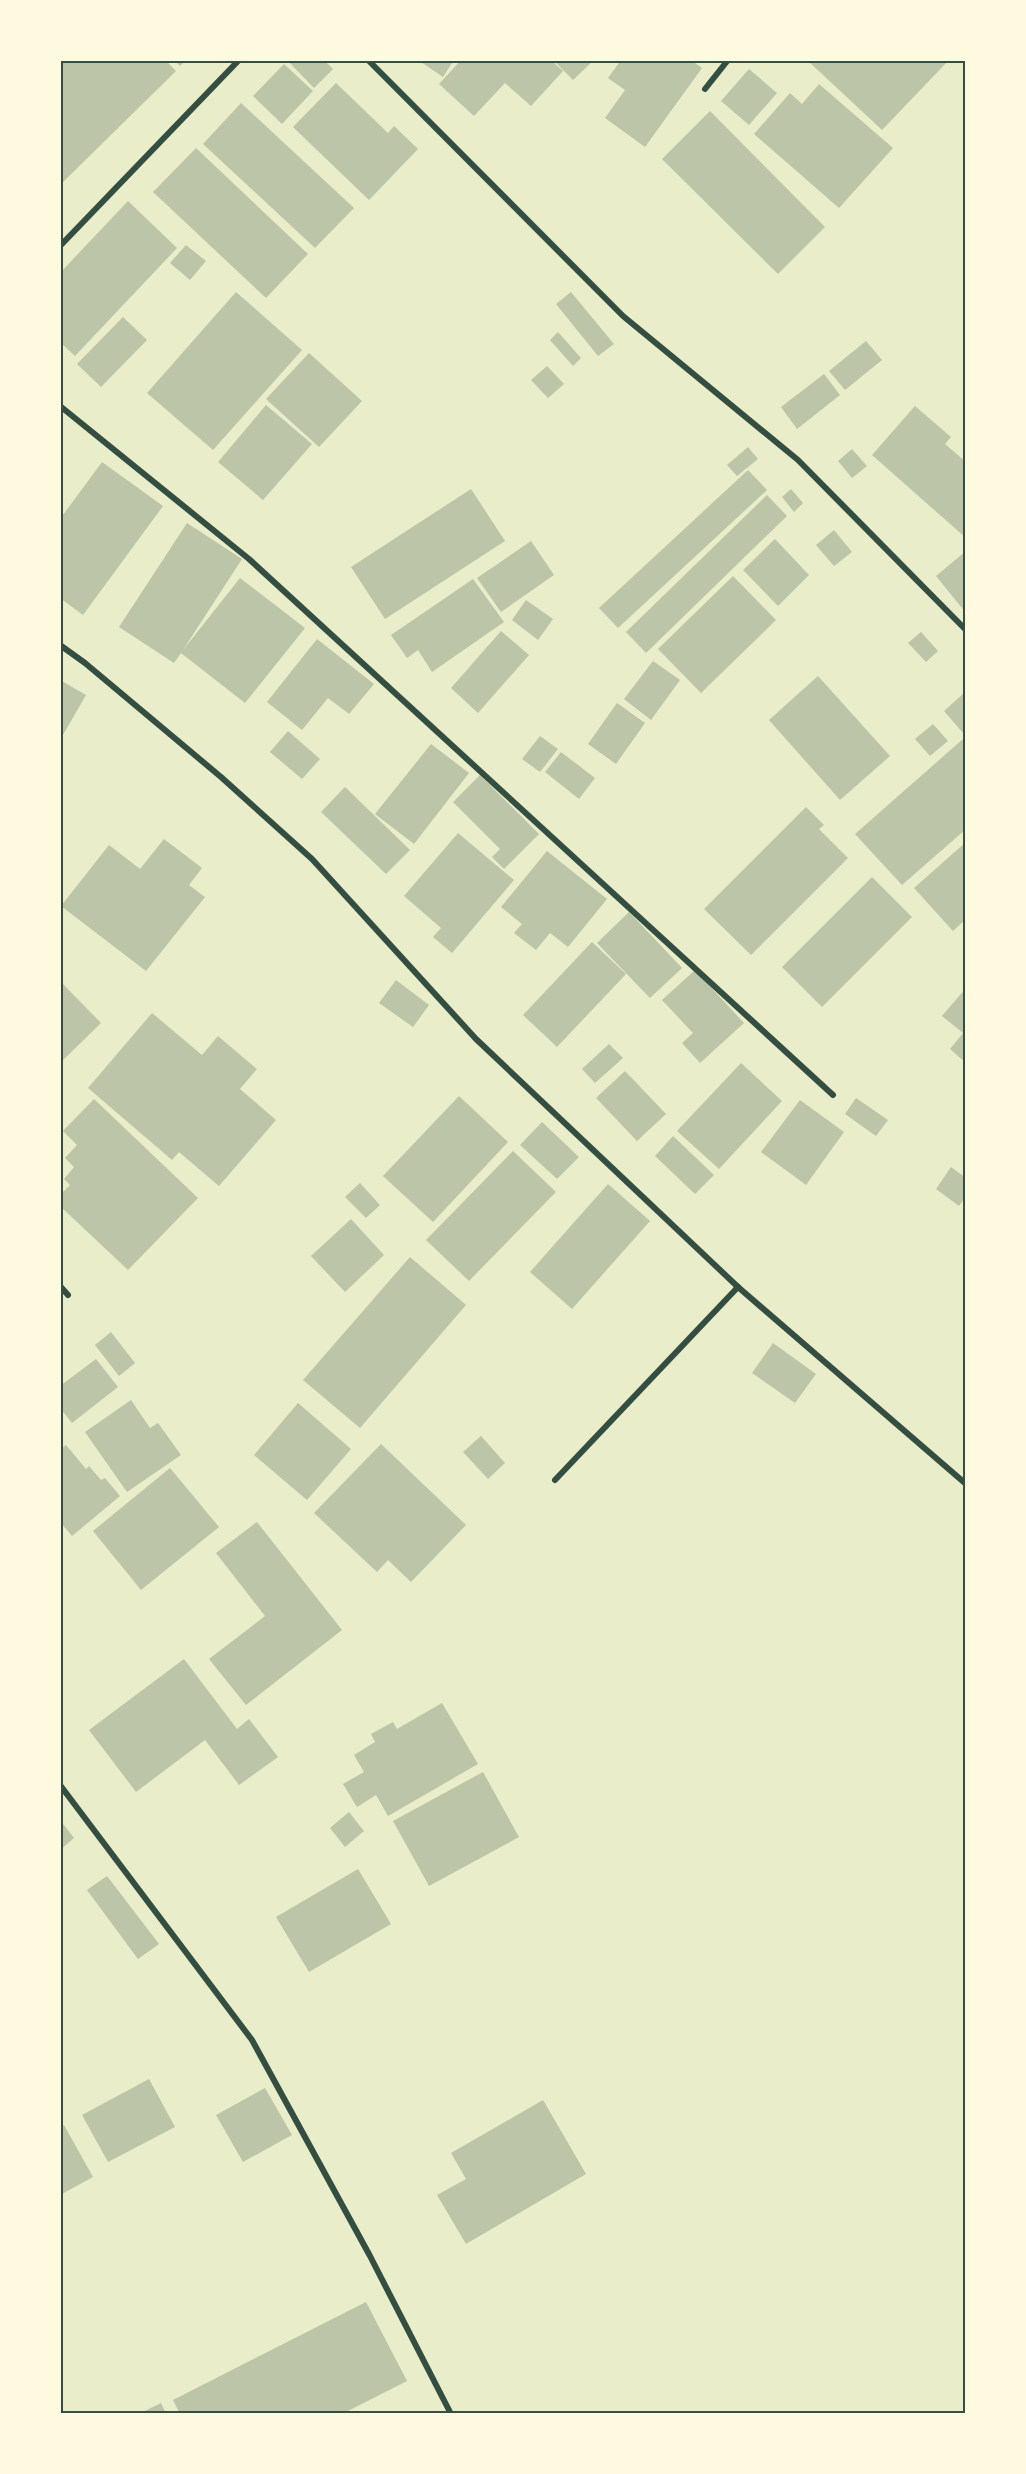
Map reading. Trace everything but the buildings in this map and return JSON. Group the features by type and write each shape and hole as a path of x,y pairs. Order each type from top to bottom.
{"street":[{"path":"60,246 238,60"},
{"path":"368,60 623,316 798,460 966,630"},
{"path":"705,89 728,60"},
{"path":"60,406 249,559 833,1095"},
{"path":"60,645 85,663 212,770 312,859 476,1040 738,1287 966,1484"},
{"path":"60,1286 68,1295"},
{"path":"555,1480 738,1287"},
{"path":"60,1785 252,2040 370,2256 451,2414"}]}
